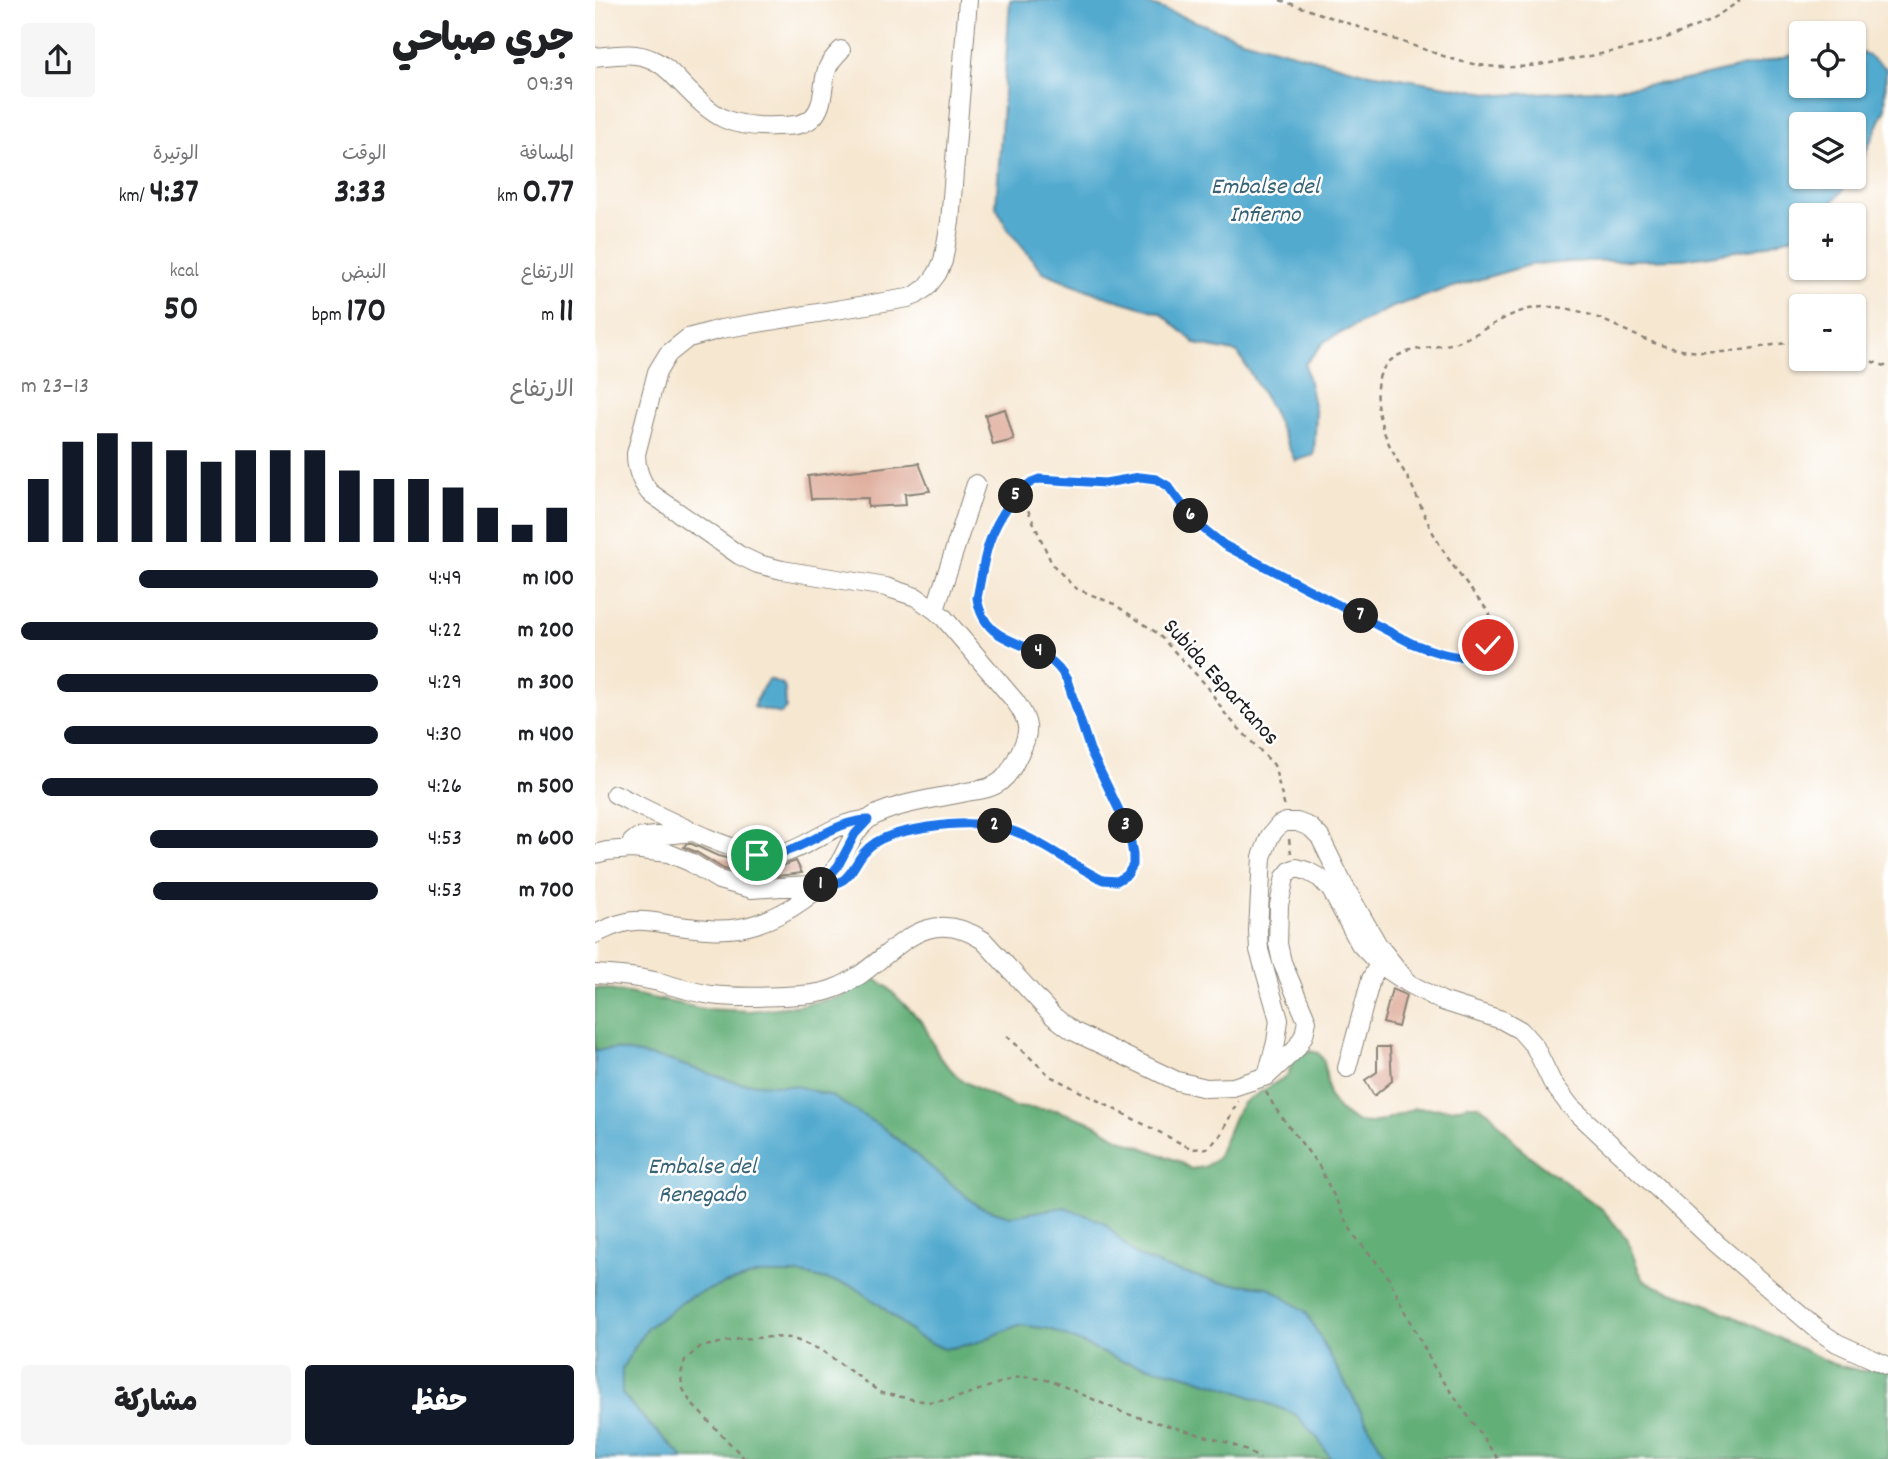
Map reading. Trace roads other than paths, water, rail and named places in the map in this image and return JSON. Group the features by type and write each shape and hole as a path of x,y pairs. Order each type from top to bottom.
{"street":[{"path":"595,934 622,923 643,921 710,930 758,923 810,896 823,884 838,866 855,834 868,820 885,810 994,785 1009,773 1027,738 1024,716 1015,701 935,610 916,597 897,589 769,568 739,555 649,492 639,476 636,454 657,372 668,354 688,338 721,329 908,298 931,283 943,261 950,222 968,0"},
{"path":"595,57 630,54 650,58 665,67 699,102 723,120 751,126 778,126 802,123 815,115 820,105 827,68 841,50"},
{"path":"935,610 976,484"},
{"path":"615,794 694,832 750,854 772,856 786,853 843,825 868,820"},
{"path":"1267,1076 1279,1020 1259,950 1261,867 1270,836 1279,825 1286,822 1303,824 1320,837 1378,945 1408,983"},
{"path":"632,849 632,842 637,838 694,832"},
{"path":"595,854 607,850 658,851 679,857 708,875 741,887 765,889 823,884"},
{"path":"595,974 638,978 726,997 815,994 834,989 855,978 918,933 937,927 956,928 983,940 1052,1016 1073,1031 1177,1081 1206,1087 1233,1087 1267,1076 1296,1049 1304,1035 1307,1021 1282,962 1278,944 1279,905 1285,877 1294,869 1314,874 1326,884 1360,944 1379,964 1442,1001 1501,1020 1520,1030 1535,1047 1552,1082 1570,1107 1717,1244 1819,1331 1837,1343 1888,1366"},
{"path":"1346,1068 1371,979 1379,964"}],"water":[{"name":"Embalse del Infierno","path":"1010,0 1139,0 1242,39 1364,72 1501,95 1676,82 1789,56 1789,98 1866,98 1866,54 1886,68 1885,110 1866,152 1866,112 1789,112 1789,189 1843,189 1831,203 1789,203 1789,238 1756,248 1683,259 1529,265 1390,308 1325,341 1305,364 1316,414 1314,455 1295,461 1271,408 1238,353 1196,344 1161,313 1100,295 1043,272 1009,231 996,207"},
{"path":"769,679 783,684 785,689 786,708 781,714 753,707"},
{"name":"Embalse del Renegado","path":"615,1049 668,1060 738,1083 796,1086 831,1096 885,1129 978,1206 1010,1216 1065,1207 1103,1222 1136,1255 1166,1268 1217,1282 1268,1287 1306,1312 1387,1459 1331,1459 1318,1439 1295,1414 1183,1374 1121,1361 1050,1329 1019,1325 973,1344 944,1349 916,1336 853,1286 801,1274 759,1274 690,1297 647,1328 622,1368 622,1394 685,1459 595,1459 595,1050"}]}
